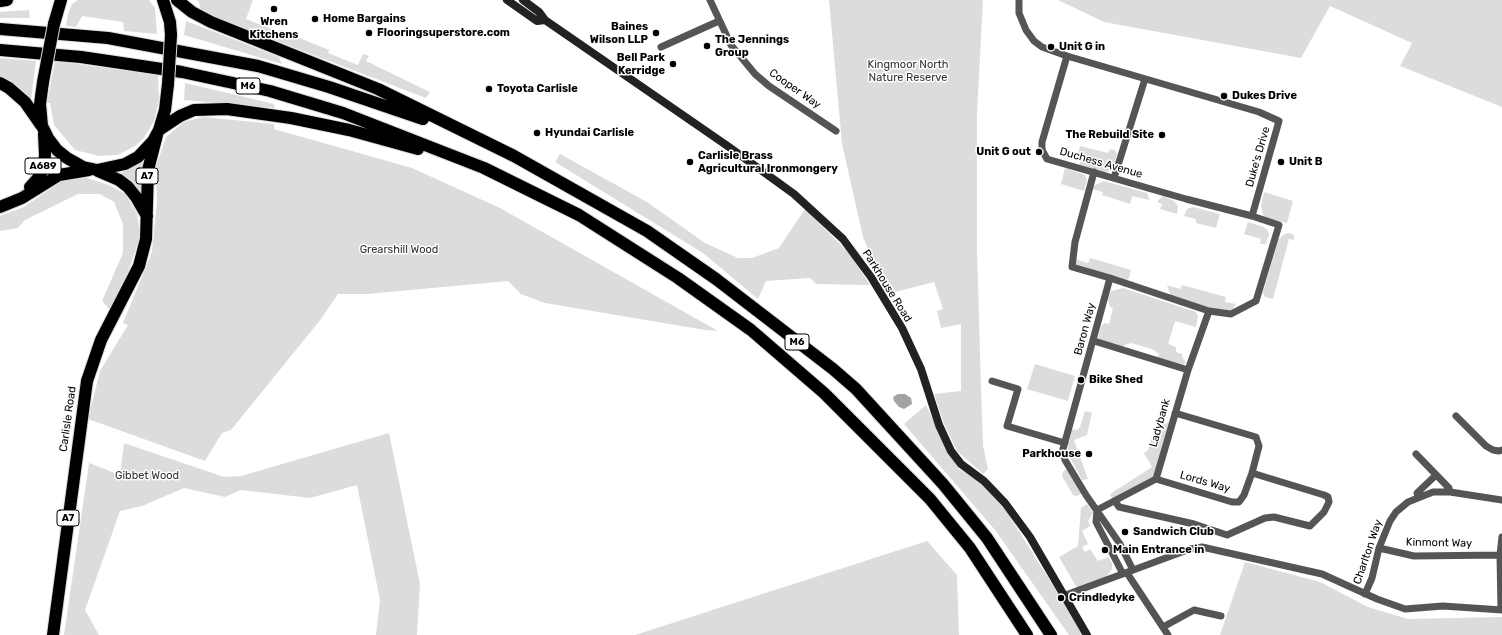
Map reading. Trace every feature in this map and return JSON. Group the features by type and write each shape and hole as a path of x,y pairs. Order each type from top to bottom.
{"highway":[{"path":"0,0 7,0"},
{"path":"43,127 40,104 43,82 54,24 61,0"},
{"path":"163,0 170,22"},
{"path":"170,22 177,0"},
{"name":"M6","path":"177,0 199,16 378,89 514,156 647,230 716,279 833,369 856,389 943,484 987,538 1052,635"},
{"path":"193,0 194,7 199,16"},
{"name":"Carlisle Road","path":"52,635 87,381 101,340 139,266 146,240 147,176 165,110 171,35 170,22"},
{"name":"M6","path":"0,29 108,38 258,66 329,87 468,134"},
{"name":"M6","path":"0,50 80,57 182,72 270,91 343,113 484,168 579,215 678,278 750,330 824,393 930,498 970,548 1027,635"},
{"path":"0,83 25,102 43,127 53,145 61,154 93,170 119,166 131,161 148,147 158,133"},
{"name":"M6","path":"158,133 174,119 194,110 208,108 250,112 349,130 484,168"},
{"name":"A689","path":"22,198 40,176 44,165 46,146 43,127"},
{"name":"A689","path":"0,207 22,198 59,175 93,170"},
{"name":"A7","path":"93,170 119,180 128,187 136,197 147,218"}],"street":[{"name":"Parkhouse Road","path":"509,0 537,21 545,20"},
{"name":"Parkhouse Road","path":"523,0 531,3 545,20 729,147 794,194 843,239 871,277 902,328 921,369 939,425 951,451 961,464 984,481 1005,503 1030,536 1063,596 1087,635"},
{"name":"Cooper Way","path":"710,0 731,45 760,78 792,103 836,131"},
{"name":"Duke's Drive","path":"1019,0 1019,13 1026,30 1034,41 1042,47 1067,56 1259,112 1280,121 1252,216"},
{"path":"661,47 719,20"},
{"name":"Duchess Avenue","path":"1067,56 1042,142 1042,150 1048,159 1186,199 1252,216"},
{"path":"1114,178 1145,79"},
{"path":"1094,172 1075,242 1072,267 1209,311 1231,314 1256,301 1279,226 1252,216"},
{"name":"Baron Way","path":"1110,278 1094,342 1063,449 1065,460 1120,544 1128,573"},
{"name":"Ladybank","path":"1156,479 1188,370 1209,311"},
{"path":"1094,342 1188,370"},
{"path":"992,381 1018,389 1007,426 1065,443"},
{"name":"Lords Way","path":"1156,479 1232,502 1239,502 1244,495 1252,473 1259,446 1256,437 1175,414"},
{"path":"1456,416 1486,446 1499,452 1502,450"},
{"path":"1416,454 1449,488 1450,492"},
{"path":"1115,501 1119,507 1194,524 1227,535 1265,518 1274,517 1310,526 1324,512 1329,502 1328,497 1324,495 1252,473"},
{"path":"1418,497 1417,493 1436,475"},
{"path":"1156,479 1097,510 1096,522 1168,635"},
{"name":"Charlton Way","path":"1365,594 1372,578 1379,548 1390,520 1396,512 1408,502 1433,492 1450,492 1502,500"},
{"path":"1063,596 1190,549 1202,547 1322,574 1365,594 1405,609 1443,606 1502,610 1500,555 1502,538"},
{"name":"Kinmont Way","path":"1379,548 1414,556 1500,555"},
{"path":"1163,627 1194,610 1221,616"}],"green space":[{"path":"78,0 149,0 155,8 157,34 124,31 123,22 82,16 76,27 66,26 68,13 72,4"},
{"path":"198,0 253,0 246,19 289,36 290,34 329,50 328,53 358,65 363,54 369,56 366,61 430,92 426,98 209,15 201,9"},
{"name":"Kingmoor North Nature Reserve","path":"829,0 983,0 977,113 977,248 983,446 988,469 983,474 957,451 944,424 934,394 961,391 961,324 941,328 937,311 943,309 934,282 887,294 863,237 842,144"},
{"path":"1058,0 1502,0 1502,107 1400,66 1412,43 1330,6 1301,58 1104,22"},
{"path":"29,10 30,18 0,18 0,12"},
{"path":"186,21 279,57 282,64 184,35"},
{"path":"0,58 36,61 31,100 0,77"},
{"path":"55,61 158,75 159,100 154,121 143,139 135,146 118,155 99,156 75,150 54,125 50,103 47,103"},
{"path":"185,83 274,104 275,108 184,100"},
{"name":"Grearshill Wood","path":"203,117 274,124 274,129 412,168 500,208 718,331 545,303 521,294 508,281 367,294 338,294 321,319 231,430 222,433 205,461 88,419 100,371 128,325 123,323 152,252 157,202 156,167 166,137 184,122"},
{"path":"1080,146 1108,153 1110,149 1115,150 1117,154 1112,170 1104,173 1079,166 1081,160 1078,155"},
{"path":"560,154 647,202 705,243 738,258 752,258 779,248 805,209 850,254 870,285 816,284 810,278 766,281 758,299 703,253 555,162"},
{"path":"144,162 141,180 143,201 117,175"},
{"path":"1065,168 1085,175 1087,180 1084,191 1061,184"},
{"path":"87,178 109,185 125,194 137,213 140,237 124,284 109,309 102,301 123,253 123,224 114,202 100,194 78,194 25,220 18,228 0,231 0,216 24,207 63,180"},
{"path":"1104,181 1147,193 1150,200 1132,196 1130,204 1102,195 1103,192 1091,189 1093,186"},
{"path":"1264,192 1293,201 1287,223 1267,218 1263,215 1261,205"},
{"path":"1163,196 1174,201 1178,206 1177,214 1160,209 1162,204 1157,202"},
{"path":"1193,207 1220,214 1216,228 1196,223 1196,219 1184,216 1187,209"},
{"path":"1248,222 1264,227 1268,231 1269,235 1266,244 1260,244 1261,239 1244,234"},
{"path":"1289,233 1294,235 1294,240 1289,239 1273,299 1265,297 1263,293 1278,240 1284,234"},
{"path":"1090,258 1131,270 1129,278 1127,280 1076,266 1075,259 1088,263"},
{"path":"1167,285 1180,289 1182,285 1226,297 1225,302 1236,304 1232,310 1214,309 1171,296"},
{"path":"1123,288 1196,312 1198,316 1196,327 1175,321 1168,344 1176,347 1176,352 1182,354 1183,359 1186,362 1184,365 1157,359 1159,354 1152,349 1131,343 1125,345 1122,349 1098,339 1101,326 1105,323 1109,324 1113,308 1110,307 1108,299 1111,291"},
{"path":"1035,364 1075,376 1068,401 1027,389"},
{"path":"926,405 947,450 959,469 982,483 1007,512 1084,635 1069,635 995,530 904,424"},
{"path":"1085,411 1092,413 1087,435 1074,440 1088,479 1082,480 1067,452 1072,429 1077,430 1080,427"},
{"path":"1169,422 1153,478 1113,500 1110,494 1152,467 1144,453 1148,450 1154,430"},
{"name":"Gibbet Wood","path":"389,433 420,584 417,635 376,635 380,600 357,485 310,498 241,490 225,497 184,488 142,506 120,511 85,610 99,635 64,635 89,463 120,475 124,443 224,477 241,476"},
{"path":"1066,469 1069,470 1081,491 1081,494 1077,496 1073,495 1062,476"},
{"path":"1087,504 1093,513 1088,521 1090,526 1082,531 1088,544 1082,547 1085,552 1090,549 1098,561 1108,557 1112,563 1112,569 1106,577 1077,588 1059,557 1078,546 1081,508"},
{"path":"927,541 957,575 959,635 635,635"},
{"path":"1245,562 1320,582 1368,607 1408,619 1502,617 1502,635 1220,635"}],"shaded area":[{"path":"898,394 905,394 911,398 912,404 904,409 899,407 894,401 893,397"}],"place":[{"name":"Wren Kitchens","path":"274,9"},
{"name":"Home Bargains","path":"315,19"},
{"name":"Flooringsuperstore.com","path":"369,33"},
{"name":"Baines Wilson LLP","path":"656,33"},
{"name":"The Jennings Group","path":"707,46"},
{"name":"Unit G in","path":"1051,47"},
{"name":"Bell Park Kerridge","path":"673,64"},
{"name":"Toyota Carlisle","path":"489,89"},
{"name":"Dukes Drive","path":"1224,96"},
{"name":"Hyundai Carlisle","path":"537,133"},
{"name":"The Rebuild Site","path":"1162,135"},
{"name":"Unit G out","path":"1039,152"},
{"name":"Carlisle Brass Agricultural Ironmongery","path":"690,162"},
{"name":"Unit B","path":"1281,162"},
{"name":"Bike Shed","path":"1081,380"},
{"name":"Parkhouse","path":"1089,454"},
{"name":"Sandwich Club","path":"1125,532"},
{"name":"Main Entrance in","path":"1105,550"},
{"name":"Crindledyke","path":"1061,598"}]}
